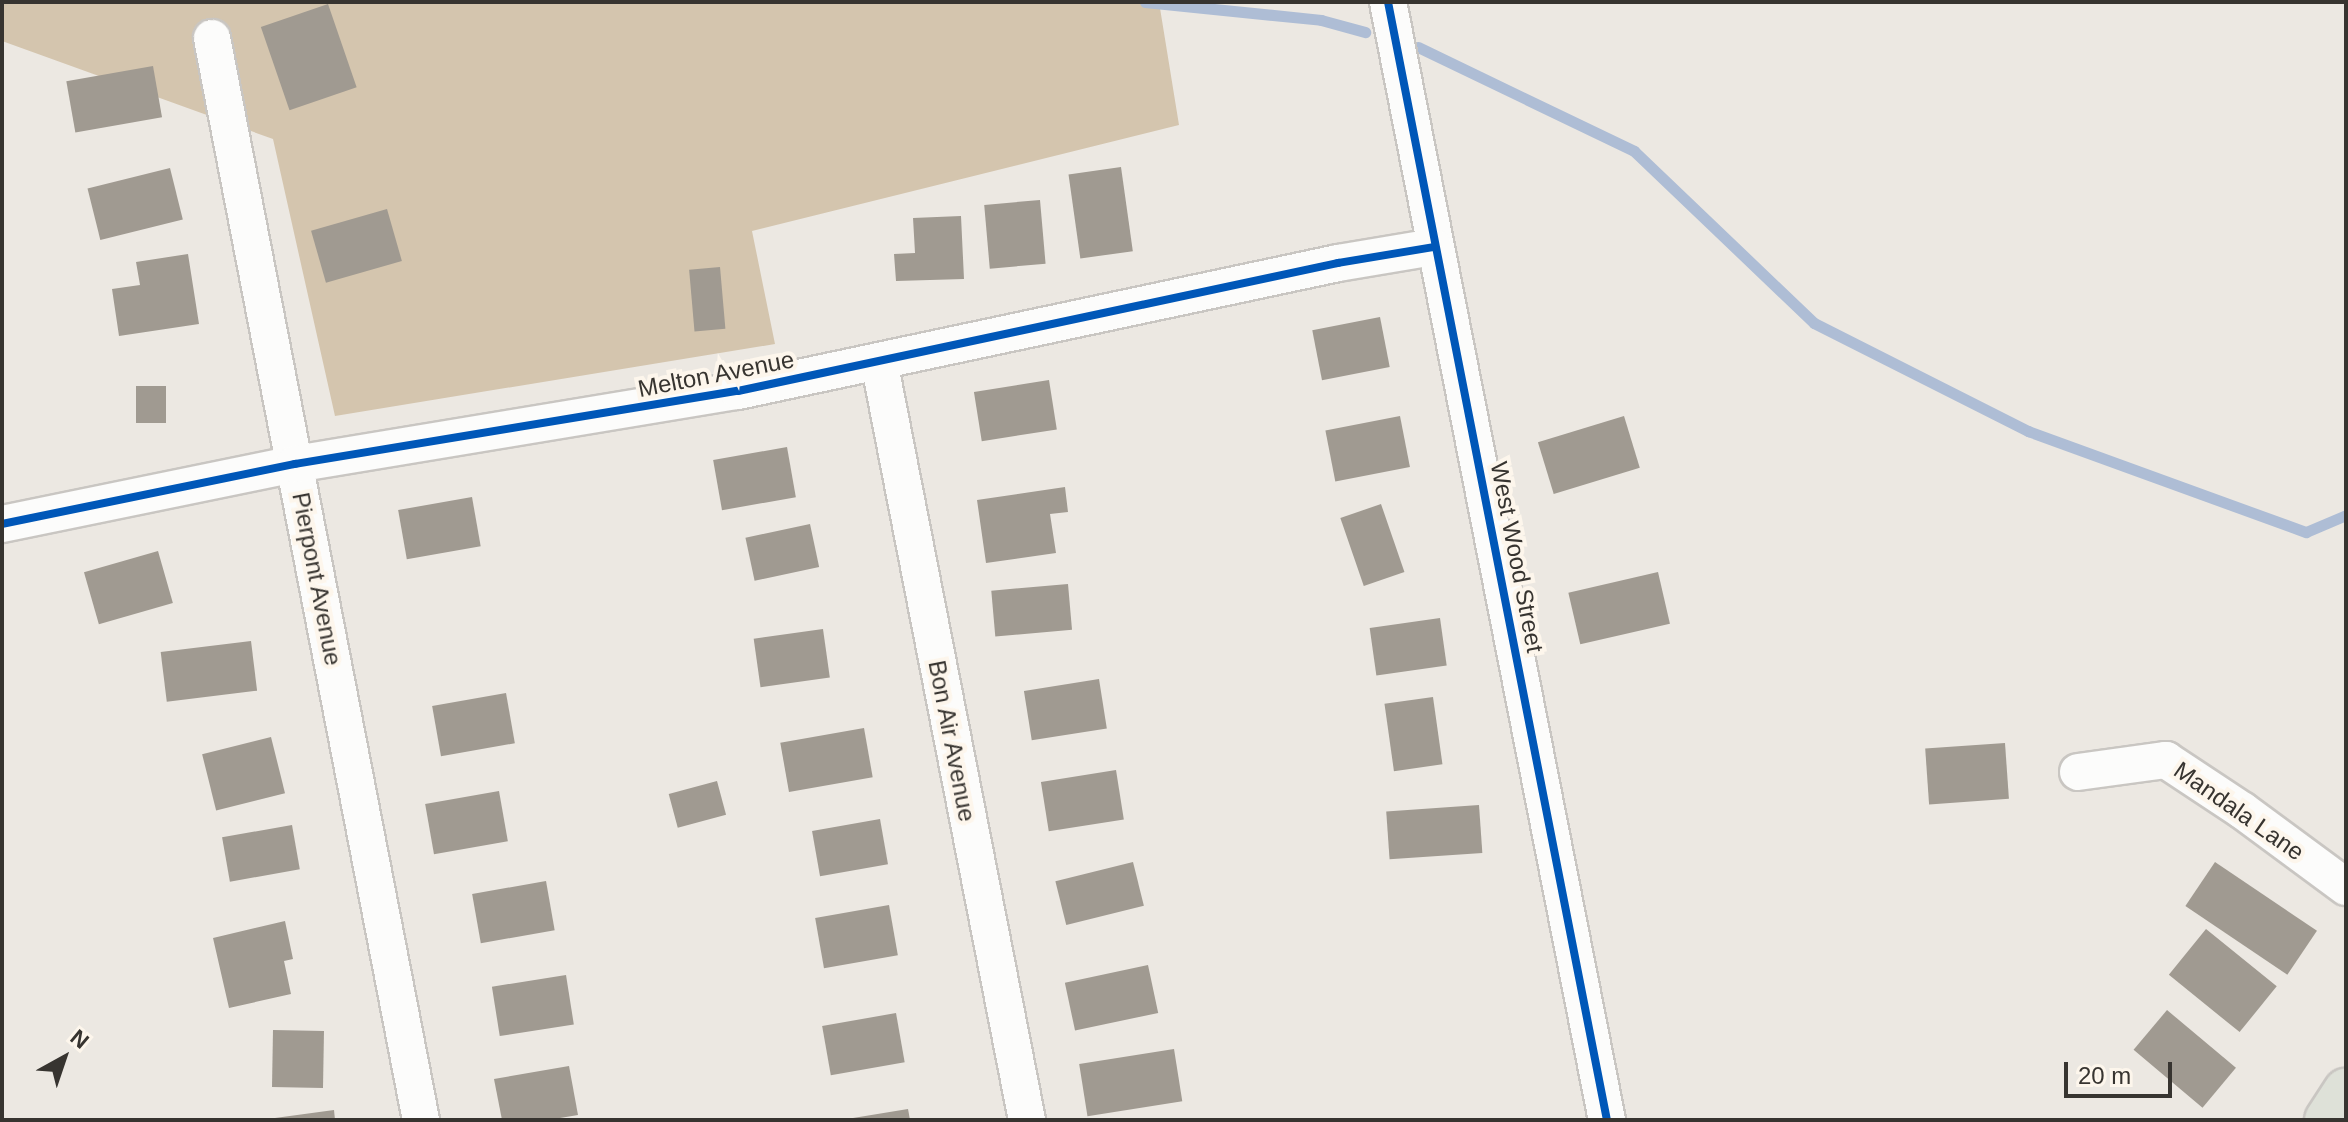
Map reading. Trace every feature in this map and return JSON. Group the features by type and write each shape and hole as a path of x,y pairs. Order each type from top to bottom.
{"main road":[{"path":"2327,1120 2346,1091"}],"street":[{"name":"West Wood Street","path":"1388,2 1434,247 1576,947 1607,1120"},
{"name":"Pierpont Avenue","path":"212,38 421,1120"},
{"name":"Melton Avenue","path":"2,524 295,464 635,411 1338,263 1434,247"},
{"name":"Bon Air Avenue","path":"879,361 1027,1120"},
{"name":"Mandala Lane","path":"2078,772 2166,760 2243,811 2346,887"}],"shaded area":[{"path":"2,2 1159,2 1179,125 752,231 775,344 335,416 273,139 2,41"}],"building":[{"path":"328,4 357,87 290,110 261,27"},
{"path":"153,66 162,117 75,132 66,81"},
{"path":"1121,167 1133,251 1080,259 1069,174"},
{"path":"170,168 183,219 100,240 88,189"},
{"path":"1040,200 1046,264 990,269 984,205"},
{"path":"387,209 402,261 326,283 311,231"},
{"path":"961,216 964,279 896,281 894,254 915,253 913,218"},
{"path":"188,254 199,324 119,336 112,289 140,285 136,262"},
{"path":"720,267 725,329 695,331 689,270"},
{"path":"1380,317 1390,367 1322,380 1312,330"},
{"path":"1049,380 1057,429 982,441 974,392"},
{"path":"136,386 166,386 166,423 136,423"},
{"path":"1400,416 1410,467 1335,482 1325,431"},
{"path":"1624,416 1640,468 1554,494 1538,442"},
{"path":"787,447 796,497 722,510 713,460"},
{"path":"1065,487 1068,512 1050,514 1056,553 986,563 977,500"},
{"path":"472,497 481,546 407,559 398,510"},
{"path":"1381,504 1404,572 1364,586 1340,518"},
{"path":"810,524 819,567 755,581 745,538"},
{"path":"158,551 173,603 99,624 84,572"},
{"path":"1658,572 1670,624 1580,644 1568,593"},
{"path":"1068,584 1072,630 995,637 991,591"},
{"path":"1440,618 1447,666 1376,675 1370,628"},
{"path":"823,629 830,678 761,687 754,639"},
{"path":"251,641 257,691 167,702 161,652"},
{"path":"1099,679 1107,728 1032,740 1024,691"},
{"path":"506,693 515,743 441,756 432,706"},
{"path":"1433,697 1442,764 1394,771 1384,704"},
{"path":"864,728 873,777 789,792 780,743"},
{"path":"271,737 285,793 216,810 202,754"},
{"path":"2005,743 2009,799 1929,804 1925,749"},
{"path":"1116,770 1124,819 1049,831 1041,782"},
{"path":"717,781 726,815 678,828 669,794"},
{"path":"499,791 508,841 434,854 425,804"},
{"path":"1479,805 1482,853 1390,859 1386,811"},
{"path":"880,819 888,864 820,876 812,831"},
{"path":"292,825 300,869 230,882 222,837"},
{"path":"1133,862 1144,906 1066,925 1055,881"},
{"path":"2215,862 2317,931 2287,975 2185,906"},
{"path":"546,881 555,930 481,943 472,894"},
{"path":"889,905 898,955 824,968 815,918"},
{"path":"285,921 293,959 284,961 291,994 229,1008 213,938"},
{"path":"2206,929 2277,986 2240,1032 2169,975"},
{"path":"1148,965 1158,1013 1075,1031 1065,983"},
{"path":"566,975 574,1024 500,1036 492,987"},
{"path":"2167,1010 2236,1068 2203,1108 2134,1050"},
{"path":"896,1013 905,1062 831,1075 822,1026"},
{"path":"273,1030 324,1031 323,1088 272,1087"},
{"path":"1174,1049 1182,1101 1087,1116 1079,1064"},
{"path":"569,1066 578,1115 548,1120 502,1120 494,1079"},
{"path":"908,1109 910,1120 853,1120 853,1118"},
{"path":"334,1110 335,1120 275,1118"}],"waterway":[{"path":"1145,2 1321,20 1365,32"},
{"path":"1418,47 1634,151 1814,323 2028,431 2306,532 2346,515"}],"cycle path":[{"path":"1388,2 1607,1120"},
{"path":"2,524 295,464 738,391 1338,263 1434,247"}]}
